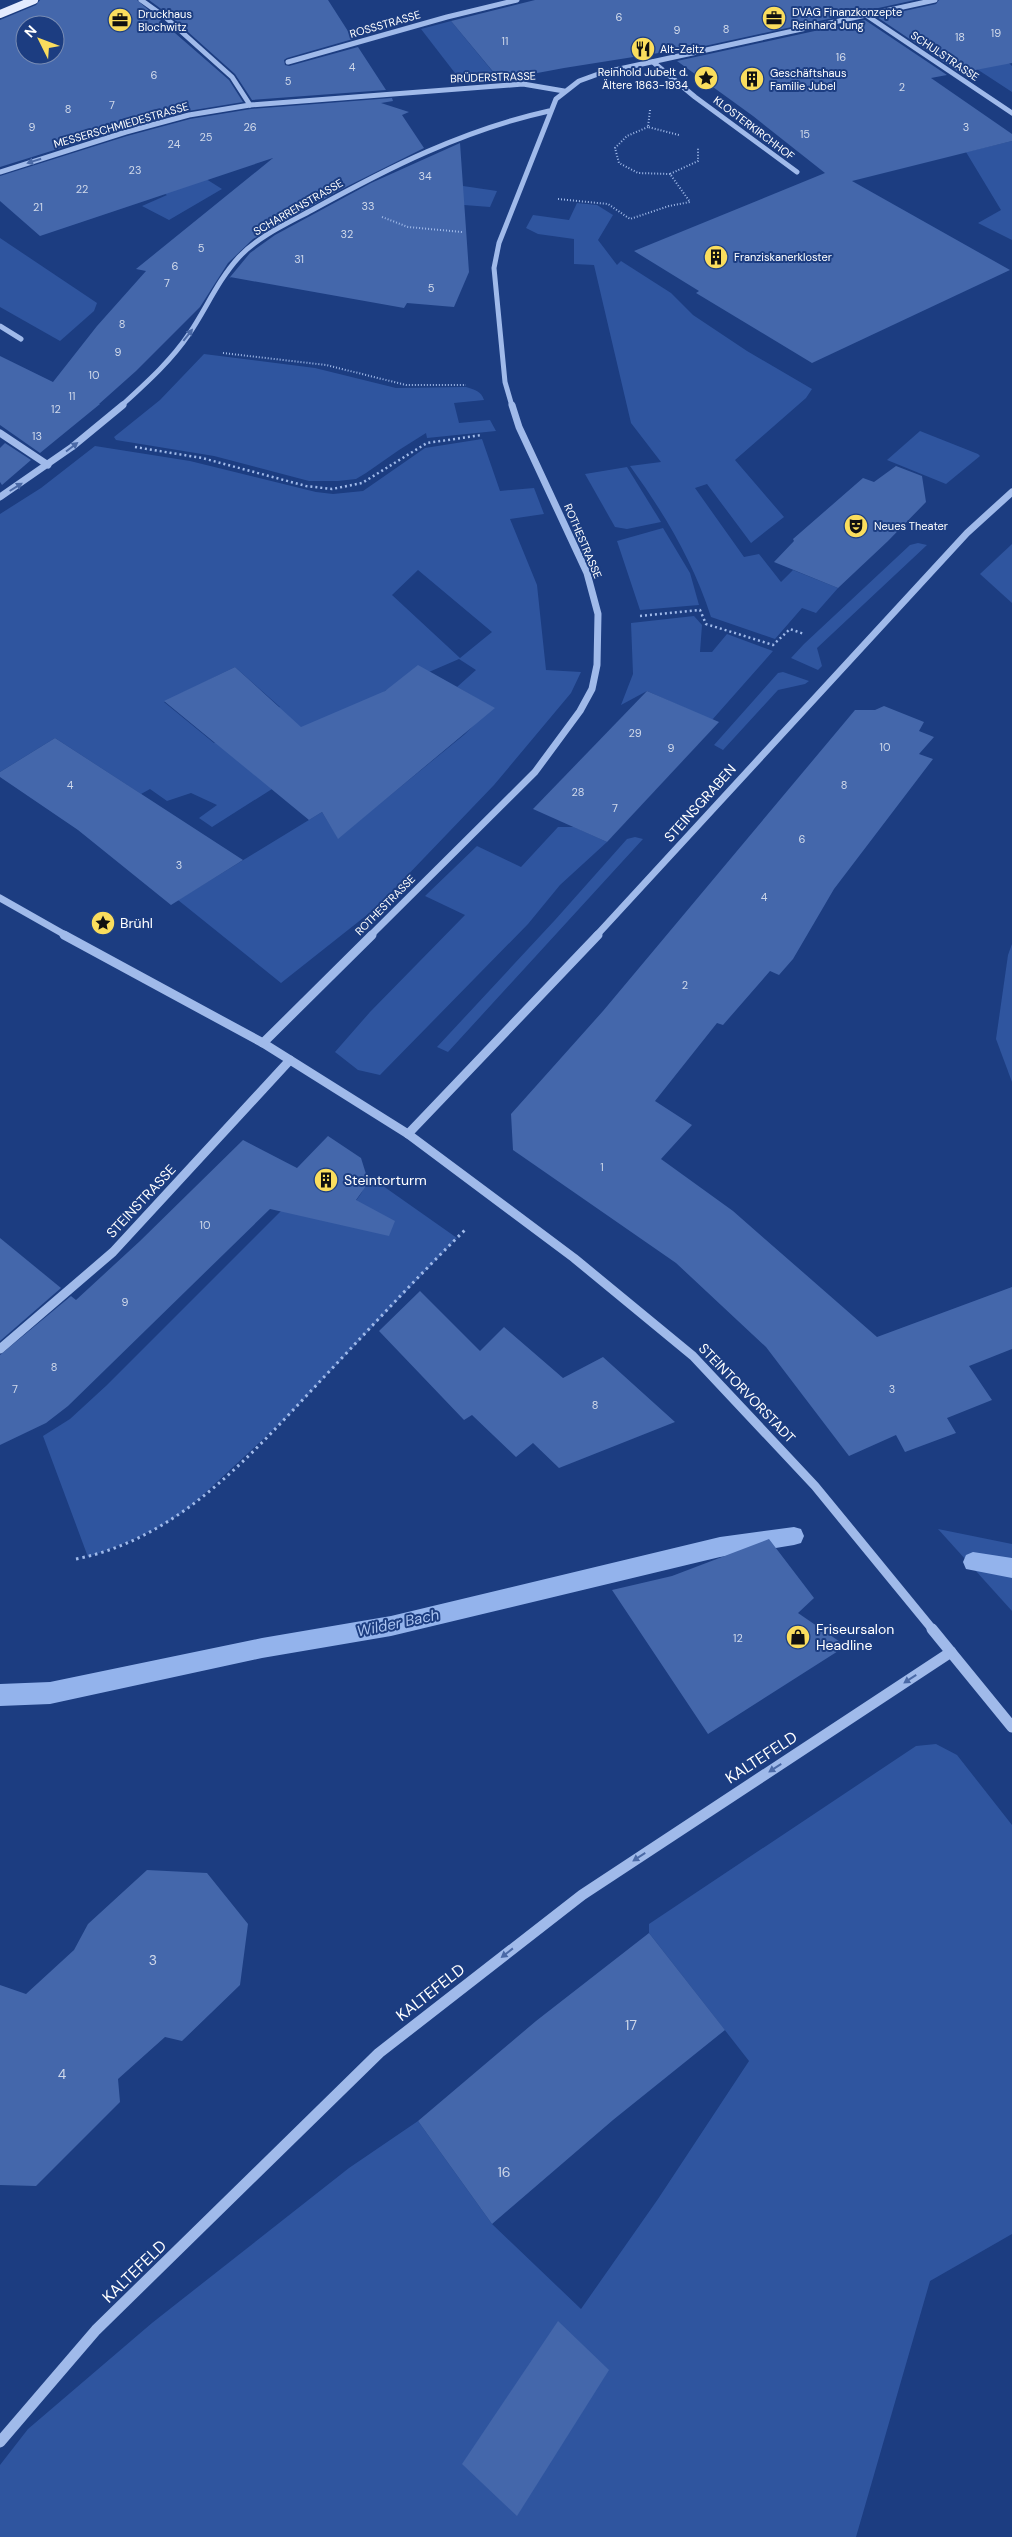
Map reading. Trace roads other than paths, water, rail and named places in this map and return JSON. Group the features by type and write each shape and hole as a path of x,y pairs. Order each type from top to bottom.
{"main road":[{"path":"0,14 34,0"}],"street":[{"path":"141,0 165,17 232,76 250,105"},
{"name":"ROSSSTRASSE","path":"288,62 446,17 517,0"},
{"path":"564,90 579,81 601,73 935,0"},
{"name":"SCHULSTRASSE","path":"866,15 1012,113"},
{"name":"KLOSTERKIRCHHOF","path":"653,62 695,96 797,172"},
{"name":"BRÜDERSTRASSE","path":"250,105 523,84 564,90"},
{"name":"ROTHESTRASSE","path":"263,1043 535,772 580,711 592,689 597,665 598,614 587,573 519,427 505,382 495,297 494,268 499,243 538,146 549,112 556,99 564,90"},
{"name":"MESSERSCHMIEDESTRASSE","path":"0,172 180,118 250,105"},
{"name":"SCHARRENSTRASSE","path":"0,497 48,465 122,406 178,348 198,322 237,259 253,244 362,182 476,129 518,117 549,112"},
{"path":"0,326 21,339"},
{"path":"0,433 48,465"},
{"name":"STEINSGRABEN","path":"408,1134 560,976 967,533 1012,492"},
{"path":"0,898 132,973 263,1043 408,1134"},
{"name":"STEINSTRASSE","path":"0,1349 113,1252 290,1060"},
{"name":"STEINTORVORSTADT","path":"408,1134 574,1258 692,1356 815,1486 1012,1727"},
{"name":"KALTEFELD","path":"0,2442 96,2330 379,2053 582,1894 951,1652"}],"waterway":[{"name":"Wilder Bach","path":"0,1695 50,1693 262,1648 391,1626 720,1547 794,1536"},
{"name":"Wilder Bach","path":"973,1562 1012,1568"}],"place":[{"name":"DVAG Finanzkonzepte Reinhard Jung","path":"774,18"},
{"name":"Druckhaus Blochwitz","path":"120,20"},
{"name":"Alt-Zeitz","path":"643,49"},
{"name":"Reinhold Jubelt d. Ältere 1863-1934","path":"706,78"},
{"name":"Geschäftshaus Familie Jubel","path":"752,79"},
{"name":"Franziskanerkloster","path":"716,257"},
{"name":"Neues Theater","path":"856,526"},
{"name":"Brühl","path":"103,923"},
{"name":"Steintorturm","path":"326,1180"},
{"name":"Friseursalon Headline","path":"798,1637"}]}
